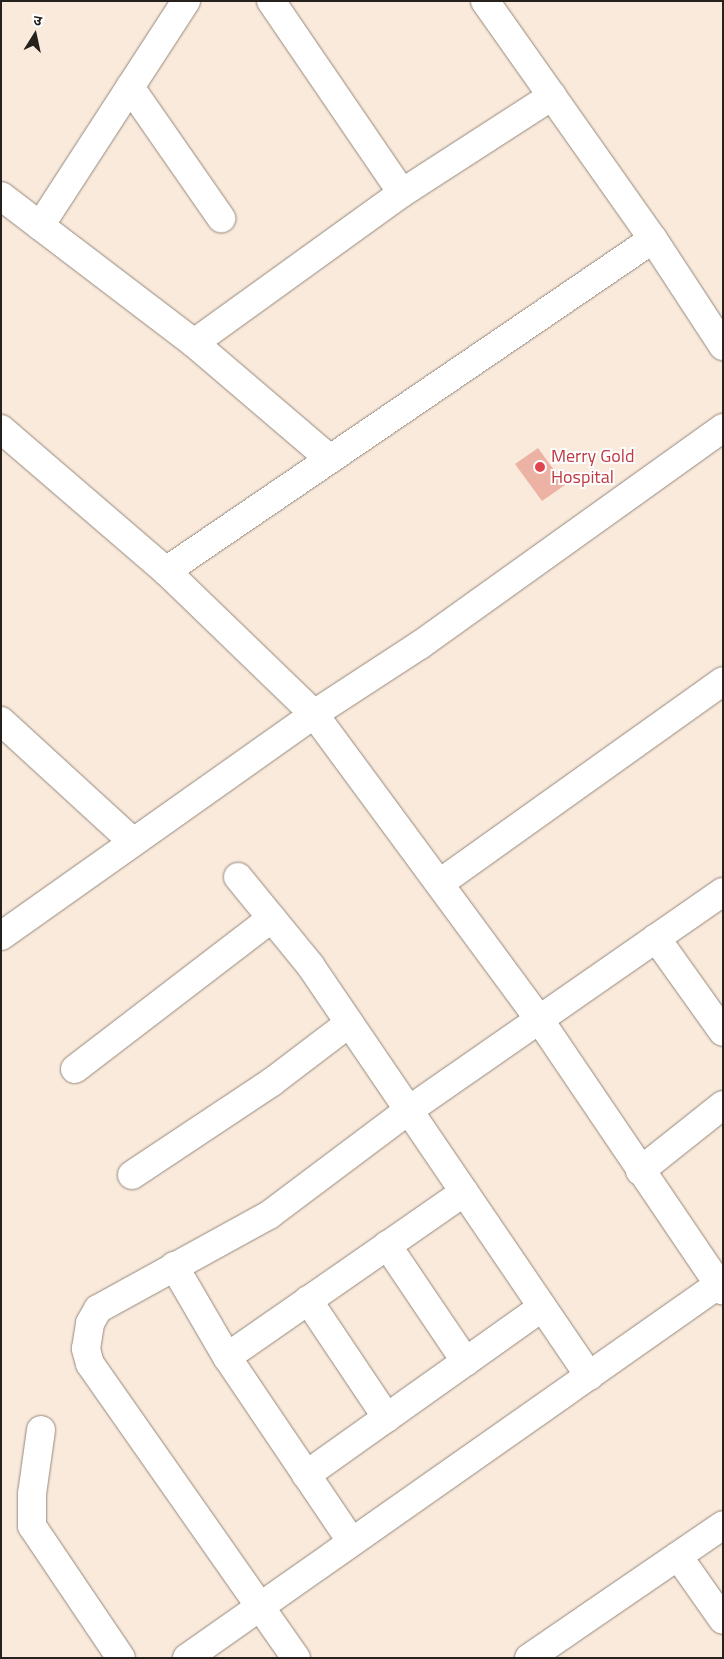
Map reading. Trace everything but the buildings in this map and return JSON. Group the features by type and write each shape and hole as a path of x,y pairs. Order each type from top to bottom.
{"street":[{"path":"40,226 186,1"},
{"path":"271,1 402,194"},
{"path":"485,1 653,239 723,346"},
{"path":"130,87 222,218"},
{"path":"194,343 402,194 552,96"},
{"path":"1,196 194,343 330,459"},
{"path":"166,571 653,239"},
{"path":"1,936 314,714 420,646 723,428"},
{"path":"1,429 166,571 314,714 539,1019 640,1171 721,1288 589,1376 187,1658"},
{"path":"440,883 723,681"},
{"path":"1,721 133,842"},
{"path":"238,877 310,965 348,1024 409,1110 589,1376"},
{"path":"296,1658 90,1364 87,1336 98,1309 269,1215 409,1110 723,892"},
{"path":"75,1069 272,918"},
{"path":"656,938 723,1032"},
{"path":"132,1175 272,1082 348,1024"},
{"path":"640,1171 723,1105"},
{"path":"227,1357 464,1192"},
{"path":"387,1246 466,1362"},
{"path":"174,1266 227,1357 352,1542"},
{"path":"308,1300 387,1418"},
{"path":"306,1475 542,1307"},
{"path":"41,1430 32,1494 32,1526 121,1658"},
{"path":"529,1658 723,1525"},
{"path":"678,1556 723,1620"}],"place":[{"name":"Merry Gold Hospital","path":"540,467"}]}
